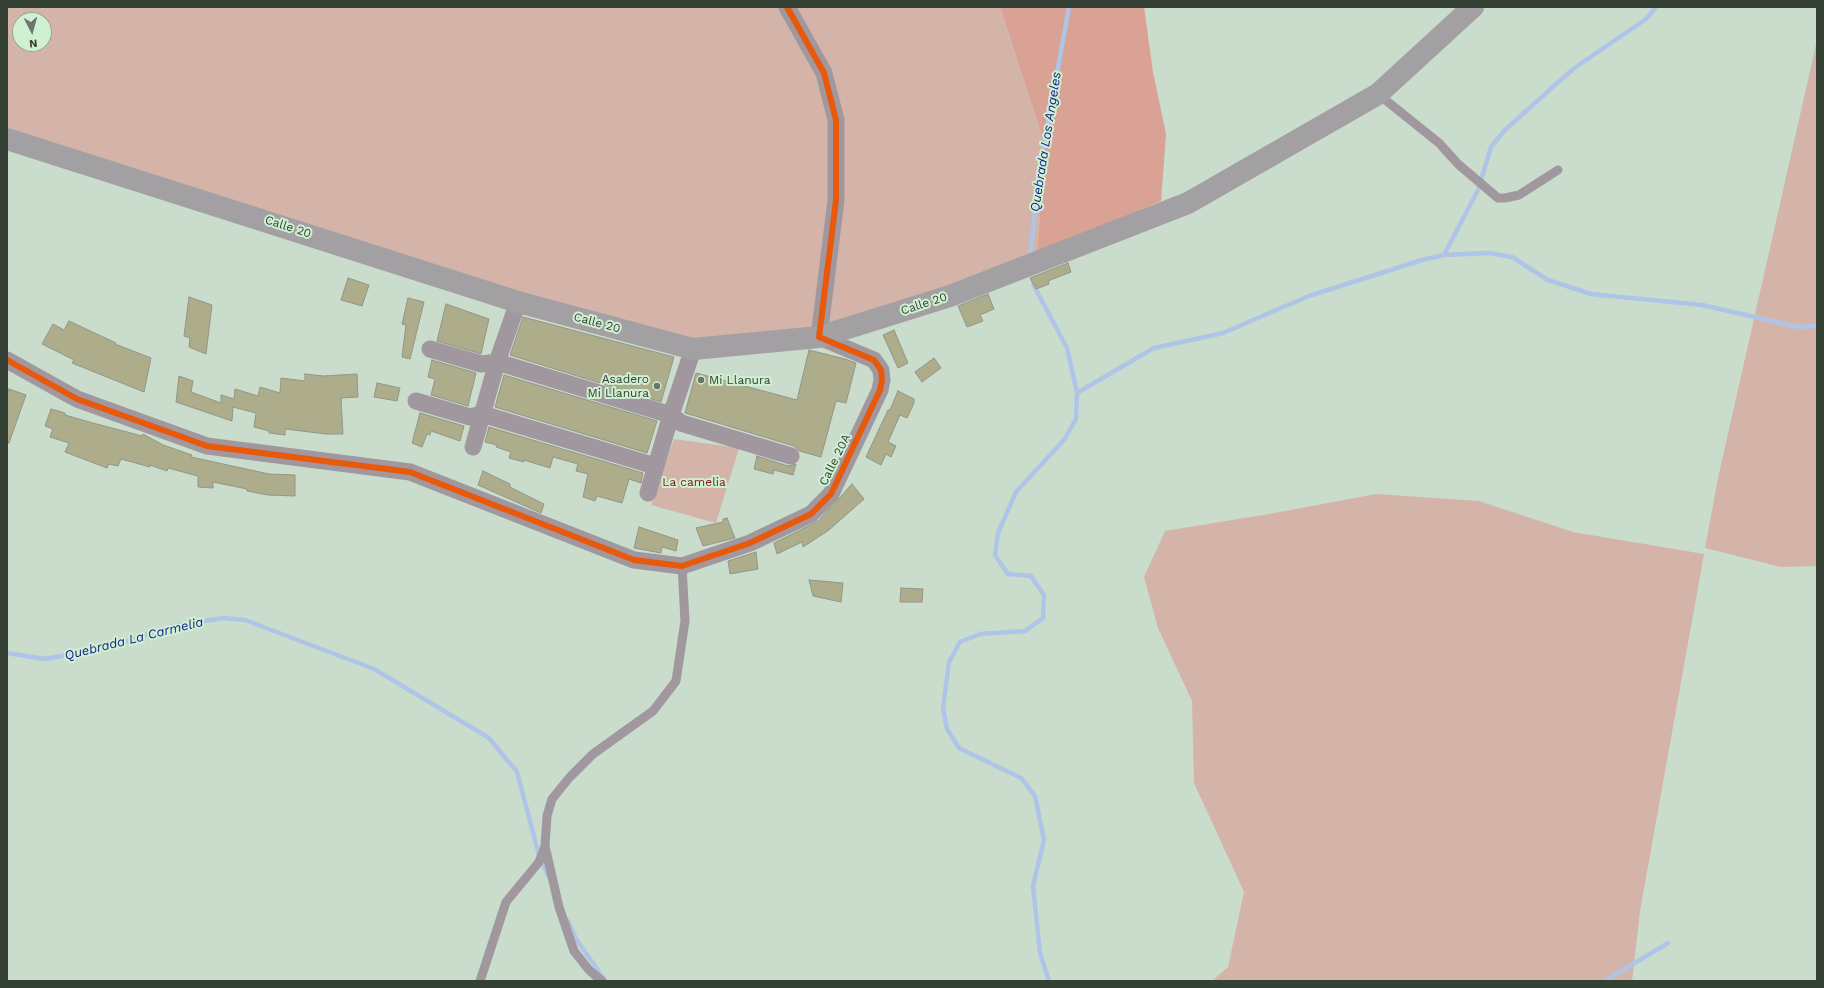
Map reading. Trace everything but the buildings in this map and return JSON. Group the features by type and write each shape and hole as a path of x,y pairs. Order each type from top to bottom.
{"main road":[{"name":"Calle 20","path":"7,139 518,302 693,349 819,337 950,296 1188,203 1378,94 1473,7"}],"street":[{"path":"787,7 824,74 836,120 836,200 819,337"},
{"path":"473,447 497,362 518,302"},
{"name":"Calle 20A","path":"682,566 750,542 801,519 811,514 831,494 880,390 882,380 881,370 874,360 819,337"},
{"path":"430,349 481,364 497,362 671,415 681,423 791,456"},
{"path":"648,493 671,415 693,349"},
{"path":"7,360 77,399 207,446 410,472 634,560 682,566"},
{"path":"416,401 470,416 482,414 656,466"}],"lane":[{"path":"1378,94 1438,143 1458,164 1498,198 1519,195 1558,170"},
{"path":"602,981 589,970 574,952 559,907 545,846 547,816 552,799 569,778 593,754 653,711 676,682 685,621 682,566"},
{"path":"480,981 506,902 539,862 545,846"}],"green space":[{"path":"7,7 1000,7 1045,145 1037,255 831,326 665,342 7,138"},
{"path":"1817,40 1817,566 1781,567 1705,548 1718,478"},
{"name":"La camelia","path":"674,439 739,448 716,523 651,505"},
{"path":"1376,494 1479,501 1573,532 1704,554 1640,911 1632,981 1212,981 1228,967 1244,892 1194,783 1192,701 1158,628 1144,577 1165,531 1269,514"}],"shaded area":[{"path":"1000,7 1144,7 1153,72 1166,134 1161,201 1037,255 1045,145"}],"waterway":[{"name":"Quebrada Los Angeles","path":"1030,258 1039,173 1069,7"},
{"path":"1444,255 1478,190 1491,147 1505,130 1573,69 1646,19 1656,7"},
{"path":"1077,393 1154,348 1223,333 1309,296 1422,260 1444,255 1489,253 1512,257 1548,280 1591,294 1702,305 1798,327 1817,326"},
{"name":"Quebrada Los Angeles","path":"1033,279 1034,286 1067,348 1077,393 1076,419 1064,440 1016,492 998,533 995,555 1008,574 1031,576 1044,595 1043,618 1025,631 980,634 960,642 949,662 943,708 947,729 959,748 1021,778 1035,796 1044,840 1033,886 1040,953 1049,981"},
{"name":"Quebrada La Carmelia","path":"7,653 45,659 109,647 174,626 223,618 245,620 374,669 489,738 517,772 539,855 548,876"},
{"name":"Quebrada La Carmelia","path":"568,921 576,939 604,979"},
{"path":"1605,981 1668,943"}],"cycle path":[{"path":"7,360 77,399 207,446 410,472 634,560 682,566 750,543 811,514 831,494 880,390 882,380 881,370 874,360 819,337 836,200 836,120 824,73 787,7"}],"place":[{"name":"Mi Llanura","path":"701,380"},
{"name":"Asadero Mi Llanura","path":"657,386"}]}
